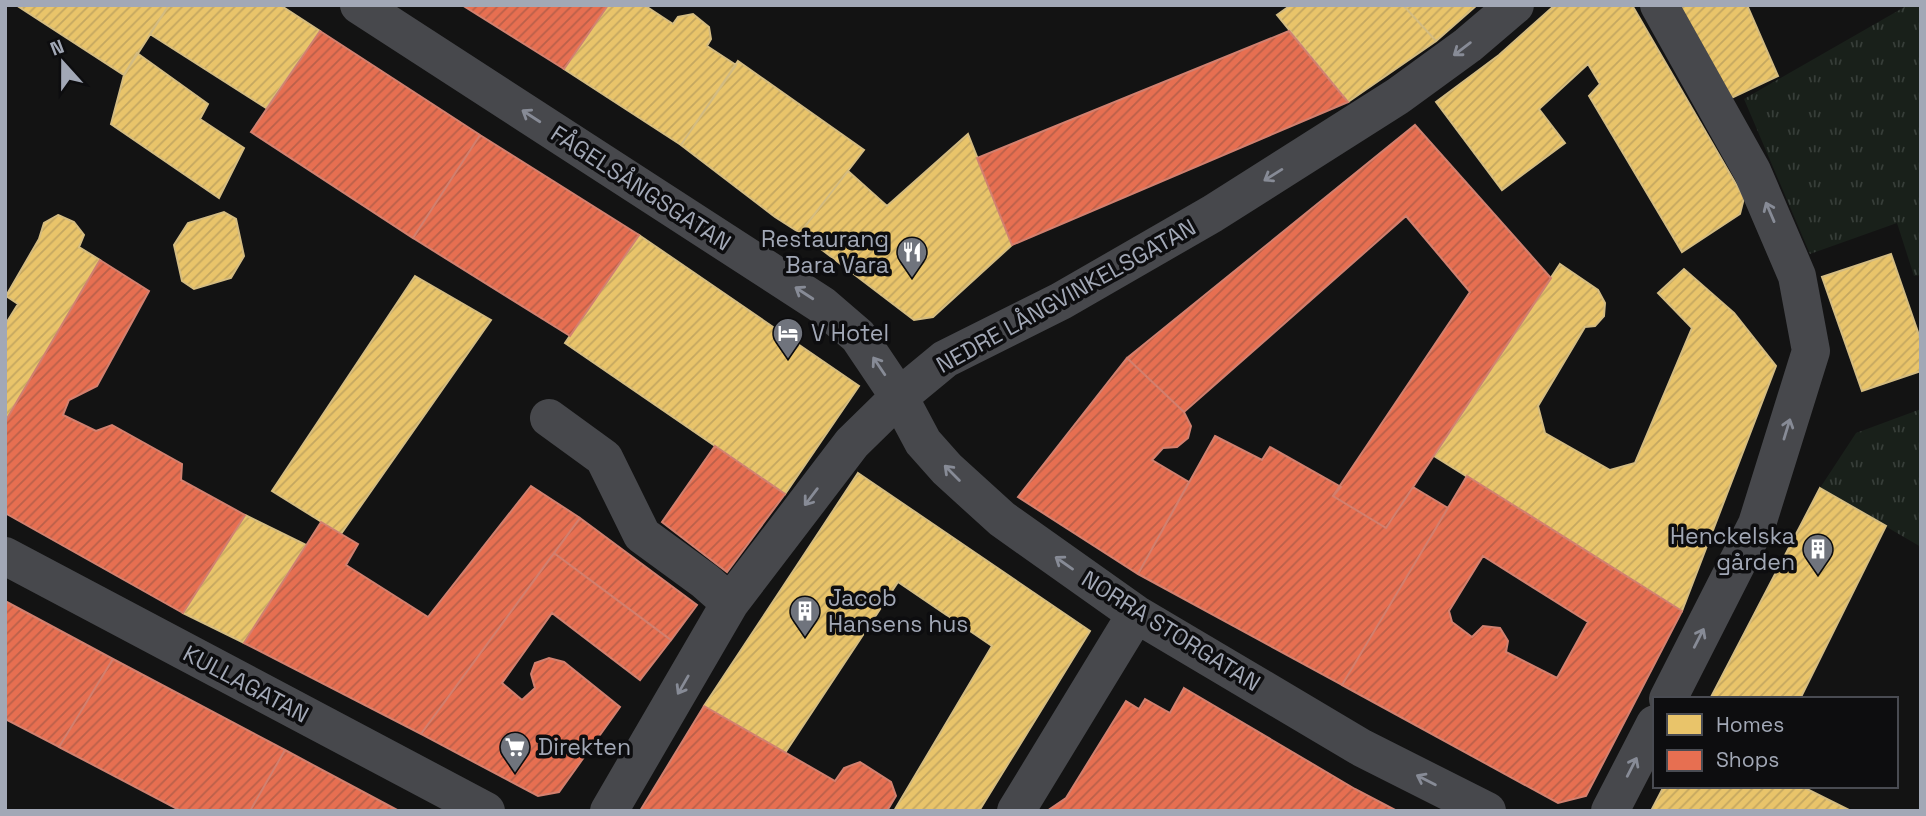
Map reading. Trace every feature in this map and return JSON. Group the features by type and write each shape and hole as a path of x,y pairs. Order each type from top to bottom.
{"street":[{"name":"FÅGELSÅNGSGATAN","path":"359,5 822,304 858,336 899,397"},
{"name":"NEDRE LÅNGVINKELSGATAN","path":"609,811 730,603 852,443 899,397 945,359 1061,301 1259,185 1398,96 1468,45 1515,5"},
{"path":"1659,5 1752,171 1797,276 1811,351 1758,524 1669,697"},
{"name":"NORRA STORGATAN","path":"899,397 923,442 986,506 1136,614 1362,748 1487,811"},
{"path":"549,418 604,458 642,535 705,581 730,603"},
{"name":"KULLAGATAN","path":"5,556 486,811"},
{"path":"1016,811 1136,614"},
{"path":"1610,811 1653,728"}],"green space":[{"path":"1908,5 1921,5 1921,275 1914,276 1897,223 1810,254 1744,99"},
{"path":"1921,409 1921,547 1820,488 1856,433"}],"building: Homes":[{"path":"16,5 169,5 124,75"},
{"path":"169,5 280,5 320,31 266,108 150,34"},
{"path":"608,5 644,5 673,24 678,17 693,14 709,27 711,39 707,46 736,65 681,145 564,69"},
{"path":"1291,5 1403,5 1436,41 1348,102 1277,15"},
{"path":"1403,5 1477,5 1436,41"},
{"path":"1555,5 1632,5 1744,198 1740,214 1682,252 1589,96 1600,84 1588,64 1539,109 1565,143 1502,190 1436,102 1499,55"},
{"path":"1671,5 1747,5 1778,76 1723,102"},
{"path":"137,53 208,104 200,119 244,148 219,198 111,124 124,75"},
{"path":"738,61 864,150 800,233 681,145"},
{"path":"968,134 1012,245 933,317 914,320 800,233 848,171 887,206"},
{"path":"224,212 236,219 244,256 231,278 194,289 182,281 174,245 188,223"},
{"path":"58,215 74,222 84,235 79,247 100,260 5,422 5,325 18,304 6,296 39,239 44,223"},
{"path":"639,235 859,386 785,494 565,343"},
{"path":"1891,254 1921,341 1921,371 1862,391 1822,277"},
{"path":"1560,264 1598,290 1605,303 1604,316 1595,326 1585,327 1538,406 1545,433 1610,470 1635,463 1692,328 1658,293 1684,269 1734,313 1776,366 1682,611 1434,456"},
{"path":"415,276 491,320 341,534 272,491"},
{"name":"Jacob Hansens hus","path":"858,473 1090,631 979,811 894,811 992,646 898,582 785,753 704,706"},
{"name":"Henckelska gården","path":"1820,488 1886,526 1801,697 1711,697"},
{"path":"245,515 306,545 244,643 183,613"},
{"path":"1663,788 1805,788 1851,811 1651,811"}],"building: Shops":[{"path":"462,5 608,5 564,69"},
{"path":"320,31 480,135 413,238 251,132"},
{"path":"1289,31 1348,102 1012,245 977,158"},
{"path":"1415,125 1551,278 1386,528 1333,496 1470,292 1406,216 1184,412 1127,358"},
{"path":"480,135 639,235 570,336 413,238"},
{"path":"100,260 149,291 97,386 69,400 63,415 96,431 112,425 182,464 181,480 245,515 183,613 5,513 5,422"},
{"path":"1127,358 1184,412 1191,426 1188,438 1177,447 1163,448 1152,460 1189,482 1138,574 1018,497"},
{"path":"1215,436 1262,460 1270,447 1341,487 1333,496 1386,528 1413,487 1448,508 1342,685 1138,574"},
{"path":"715,446 785,494 727,572 662,522"},
{"path":"1467,476 1682,611 1586,796 1558,803 1342,685","holes":["1483,556 1588,622 1557,678 1506,652 1508,641 1500,628 1483,626 1472,637 1452,622 1449,611"]},
{"path":"531,486 580,518 421,734 244,643 321,522 358,544 346,565 428,617"},
{"path":"580,518 697,605 671,640 554,553"},
{"path":"554,553 671,640 640,680 552,613 502,683 522,700 535,688 531,674 535,663 549,658 564,662 620,707 559,792 538,796 421,734"},
{"path":"5,601 113,659 59,747 5,719"},
{"path":"113,659 285,750 250,811 181,811 59,747"},
{"path":"1184,688 1397,811 1047,811 1066,798 1126,701 1139,709 1145,699 1170,713"},
{"path":"704,706 835,781 844,768 860,762 891,782 896,796 887,811 640,811"},
{"path":"285,750 399,811 250,811"}],"place":[{"name":"Restaurang Bara Vara","path":"912,279"},
{"name":"V Hotel","path":"788,360"},
{"name":"Henckelska gården","path":"1818,576"},
{"name":"Jacob Hansens hus","path":"805,638"},
{"name":"Direkten","path":"515,774"}]}
